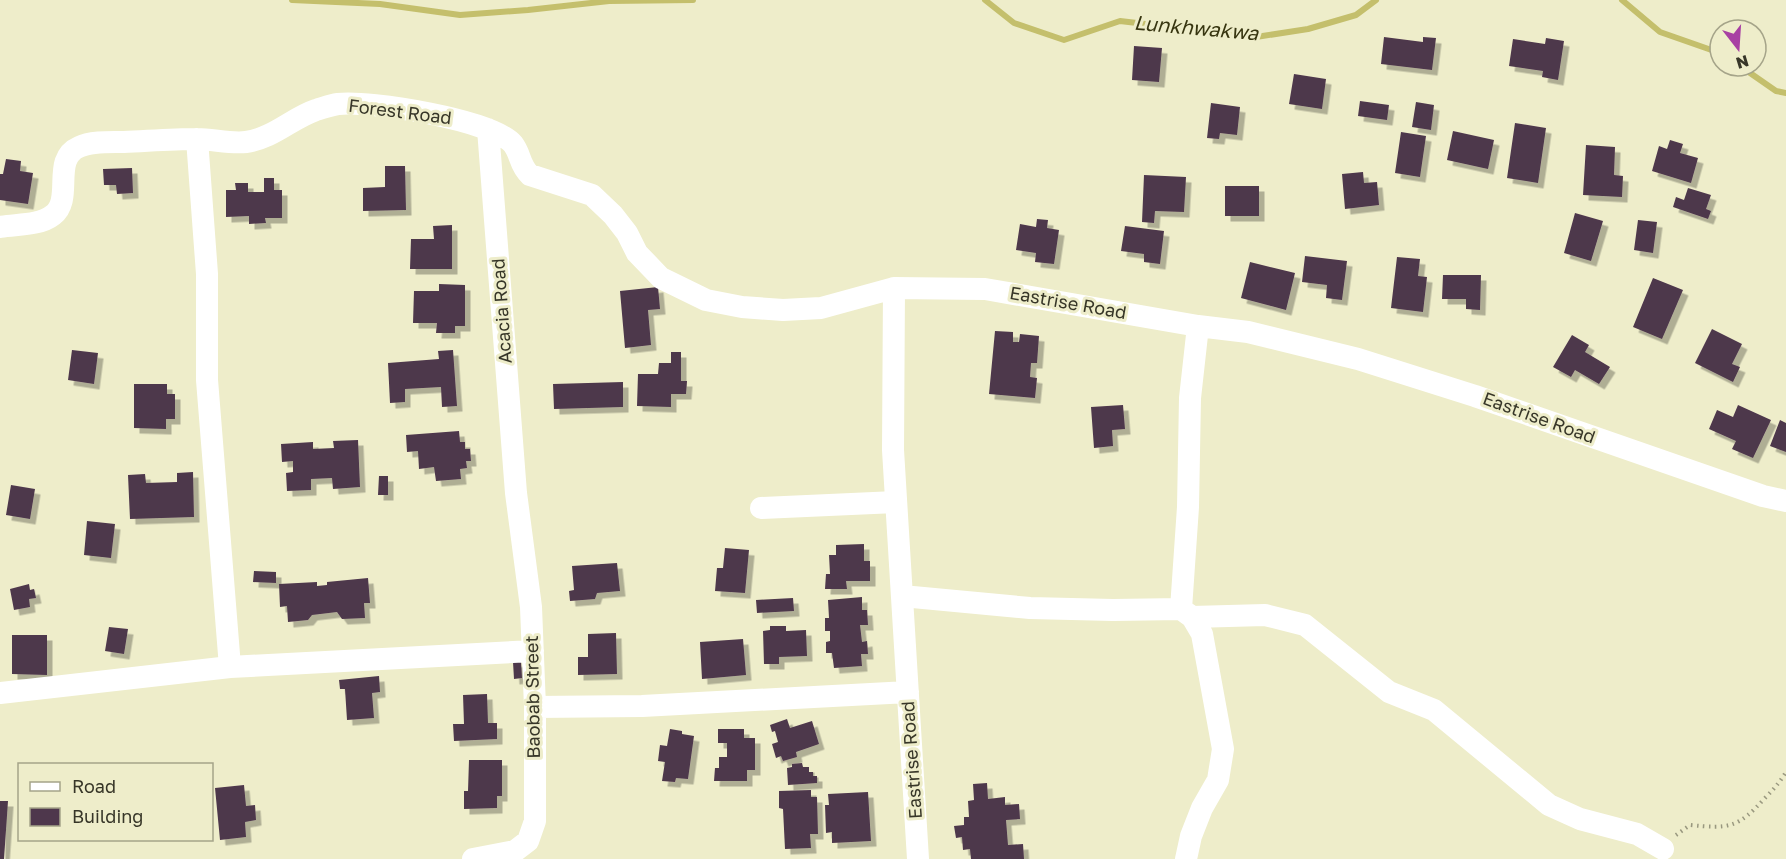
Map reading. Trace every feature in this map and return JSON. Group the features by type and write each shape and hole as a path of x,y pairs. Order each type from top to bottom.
{"street":[{"name":"Forest Road","path":"0,227 42,221 54,215 61,205 66,160 79,147 108,142 197,139 246,142 270,136 313,111 338,104 368,104 452,117 501,135 513,144 523,169 530,175 592,195 613,215 627,233 637,253 661,278 706,300 742,307 783,310 821,308 894,288"},
{"name":"Acacia Road","path":"488,129 516,493"},
{"path":"197,139 207,274 207,380 230,667"},
{"name":"Eastrise Road","path":"918,859 893,450 894,288 985,289 1198,326 1248,332 1358,359 1475,396 1763,496 1786,501"},
{"path":"1186,859 1191,836 1202,808 1218,780 1223,749 1202,634 1187,613 1190,398 1198,326"},
{"name":"Baobab Street","path":"473,859 530,850 535,821 536,707 531,607 516,493"},
{"path":"761,508 896,502"},
{"path":"902,596 1030,608 1265,615 1305,625 1389,692 1434,710 1548,805 1580,819 1637,834 1663,849"},
{"path":"0,693 230,667 533,651"},
{"path":"536,707 642,706 908,692"}],"path":[{"path":"1663,849 1674,836 1690,825 1716,827 1747,818 1786,772"}],"building":[{"path":"1384,37 1423,42 1423,37 1436,38 1432,70 1381,64"},
{"path":"1546,38 1564,41 1558,80 1542,77 1543,71 1509,66 1513,39 1545,44"},
{"path":"1134,46 1162,48 1159,82 1132,80"},
{"path":"1294,74 1326,79 1322,109 1289,104"},
{"path":"1360,101 1389,105 1387,120 1358,116"},
{"path":"1416,102 1434,105 1431,130 1412,127"},
{"path":"1211,103 1240,107 1237,135 1220,133 1219,139 1207,138"},
{"path":"1515,123 1546,128 1538,183 1507,178"},
{"path":"1453,131 1494,140 1488,169 1447,160"},
{"path":"1401,132 1426,136 1420,177 1395,173"},
{"path":"1670,140 1683,144 1680,153 1698,158 1691,183 1652,171 1659,146 1667,149"},
{"path":"1586,145 1615,147 1614,175 1623,176 1622,197 1583,195"},
{"path":"6,159 21,161 20,171 33,173 28,204 0,200 0,174 3,174"},
{"path":"385,166 405,166 406,210 363,211 363,188 385,187"},
{"path":"132,168 133,193 117,194 116,185 104,185 103,169"},
{"path":"1363,172 1364,183 1377,182 1379,205 1345,209 1342,174"},
{"path":"1144,175 1186,177 1184,212 1155,211 1154,223 1142,222"},
{"path":"264,178 274,178 274,190 282,190 282,218 265,218 266,223 249,224 249,216 226,217 226,190 236,190 235,183 248,183 248,192 264,192"},
{"path":"1225,186 1259,186 1259,216 1225,216"},
{"path":"1688,188 1711,195 1706,209 1711,211 1708,219 1673,207 1676,197 1684,200"},
{"path":"1575,213 1603,221 1591,261 1564,253"},
{"path":"1037,219 1048,220 1047,228 1059,230 1054,264 1035,262 1036,253 1016,250 1020,224 1036,227"},
{"path":"1638,220 1657,222 1653,253 1634,250"},
{"path":"452,225 452,269 410,269 411,239 434,239 433,226"},
{"path":"1125,226 1164,231 1160,264 1144,262 1144,254 1121,251"},
{"path":"1305,256 1347,261 1342,300 1326,298 1327,285 1302,282"},
{"path":"1397,257 1420,259 1418,276 1427,277 1423,312 1391,308"},
{"path":"1250,262 1295,273 1286,310 1241,298"},
{"path":"1443,275 1481,275 1480,310 1466,309 1466,299 1442,299"},
{"path":"1653,278 1683,290 1662,339 1633,327"},
{"path":"439,284 465,285 465,326 455,326 455,333 436,333 437,323 413,323 414,291 439,291"},
{"path":"658,287 660,309 648,310 651,345 625,348 620,291"},
{"path":"1712,329 1742,344 1732,364 1740,367 1733,382 1695,363"},
{"path":"995,331 1013,332 1013,342 1019,342 1020,334 1039,336 1037,363 1031,363 1030,377 1037,378 1035,398 989,394"},
{"path":"1572,335 1589,345 1585,352 1610,367 1599,384 1575,370 1571,377 1553,367"},
{"path":"72,350 98,353 94,384 68,380"},
{"path":"453,350 457,406 442,407 441,387 405,389 405,402 390,403 388,363 439,359 438,351"},
{"path":"671,352 681,352 681,381 687,381 686,394 671,394 671,407 637,406 638,374 658,374 659,363 671,363"},
{"path":"623,382 623,407 554,409 553,384"},
{"path":"134,384 167,384 167,394 175,394 175,419 166,419 166,429 134,428"},
{"path":"1123,405 1125,429 1112,430 1113,446 1094,448 1091,407"},
{"path":"1738,405 1771,420 1753,458 1732,449 1736,441 1709,429 1717,410 1733,417"},
{"path":"1780,420 1786,423 1786,452 1770,446"},
{"path":"459,431 460,442 465,442 465,449 470,449 471,461 466,461 467,468 460,469 461,479 436,481 434,467 419,469 418,451 407,452 406,435"},
{"path":"358,440 360,487 333,489 332,478 311,479 311,490 287,491 286,473 293,472 293,461 282,462 281,444 313,442 313,449 334,448 333,441"},
{"path":"193,472 194,517 130,519 128,475 145,474 146,483 177,482 177,473"},
{"path":"379,476 388,476 388,495 378,495"},
{"path":"11,485 35,489 30,519 6,515"},
{"path":"87,521 115,524 111,558 84,555"},
{"path":"864,544 864,561 870,561 870,581 846,581 847,589 825,589 826,574 830,574 829,555 836,555 836,545"},
{"path":"725,548 749,550 745,593 715,591 717,568 723,568"},
{"path":"617,563 620,591 597,593 595,599 570,601 569,591 574,590 572,566"},
{"path":"254,571 276,572 276,583 253,582"},
{"path":"368,578 370,603 364,603 365,618 342,619 337,612 312,615 308,620 288,622 287,606 280,607 279,584 317,582 317,586 327,585 327,582"},
{"path":"29,584 30,590 34,589 36,598 29,599 30,607 14,610 10,589"},
{"path":"862,597 862,610 867,610 868,625 860,625 862,642 867,641 868,654 861,654 862,666 834,668 832,653 826,653 826,642 830,641 830,631 825,631 825,618 829,618 828,600"},
{"path":"793,598 794,611 757,613 756,600"},
{"path":"770,626 786,626 786,631 806,630 807,656 779,657 779,664 764,664 763,631 770,630"},
{"path":"109,627 128,629 124,654 105,651"},
{"path":"616,633 617,674 578,675 578,657 588,657 588,634"},
{"path":"12,635 47,635 47,675 12,674"},
{"path":"743,639 746,675 702,679 700,642"},
{"path":"521,661 522,678 514,679 513,662"},
{"path":"379,676 380,692 372,693 374,718 347,720 345,689 340,689 339,680"},
{"path":"487,694 488,723 497,723 497,739 454,741 453,724 464,724 463,695"},
{"path":"787,719 790,728 812,721 819,744 796,752 797,757 783,761 781,756 776,758 772,744 778,742 775,731 772,732 770,725"},
{"path":"670,729 694,736 688,779 676,778 675,782 662,781 665,762 658,761 660,745 667,746"},
{"path":"718,729 744,729 744,738 755,738 755,770 747,770 747,781 714,781 715,768 719,768 719,757 727,757 727,743 718,743"},
{"path":"469,760 502,760 502,796 497,796 497,808 464,809 464,791 468,791"},
{"path":"802,763 803,767 809,767 809,772 813,772 813,776 817,776 817,783 788,785 787,768 792,767 792,764"},
{"path":"987,783 988,799 1005,797 1005,805 1019,804 1020,819 1006,820 1008,845 1023,844 1024,859 971,859 970,849 963,850 962,837 956,838 954,826 964,825 964,817 969,817 968,801 974,800 973,784"},
{"path":"244,785 246,806 255,805 256,820 245,822 246,837 220,840 215,788"},
{"path":"811,790 811,797 817,797 818,834 810,834 811,848 785,849 783,809 779,808 779,791"},
{"path":"868,792 871,841 832,843 832,832 826,833 825,805 829,805 828,794"},
{"path":"0,801 8,801 4,859 0,859"}],"waterway":[{"name":"Lunkhwakwa","path":"292,0 380,4 460,15 609,1 693,0"},
{"name":"Lunkhwakwa","path":"985,0 1014,23 1064,40 1120,21 1256,37 1308,29 1356,15 1376,0"},
{"name":"Lunkhwakwa","path":"1622,0 1660,32 1708,49"},
{"name":"Lunkhwakwa","path":"1757,78 1776,91 1786,93"}]}
